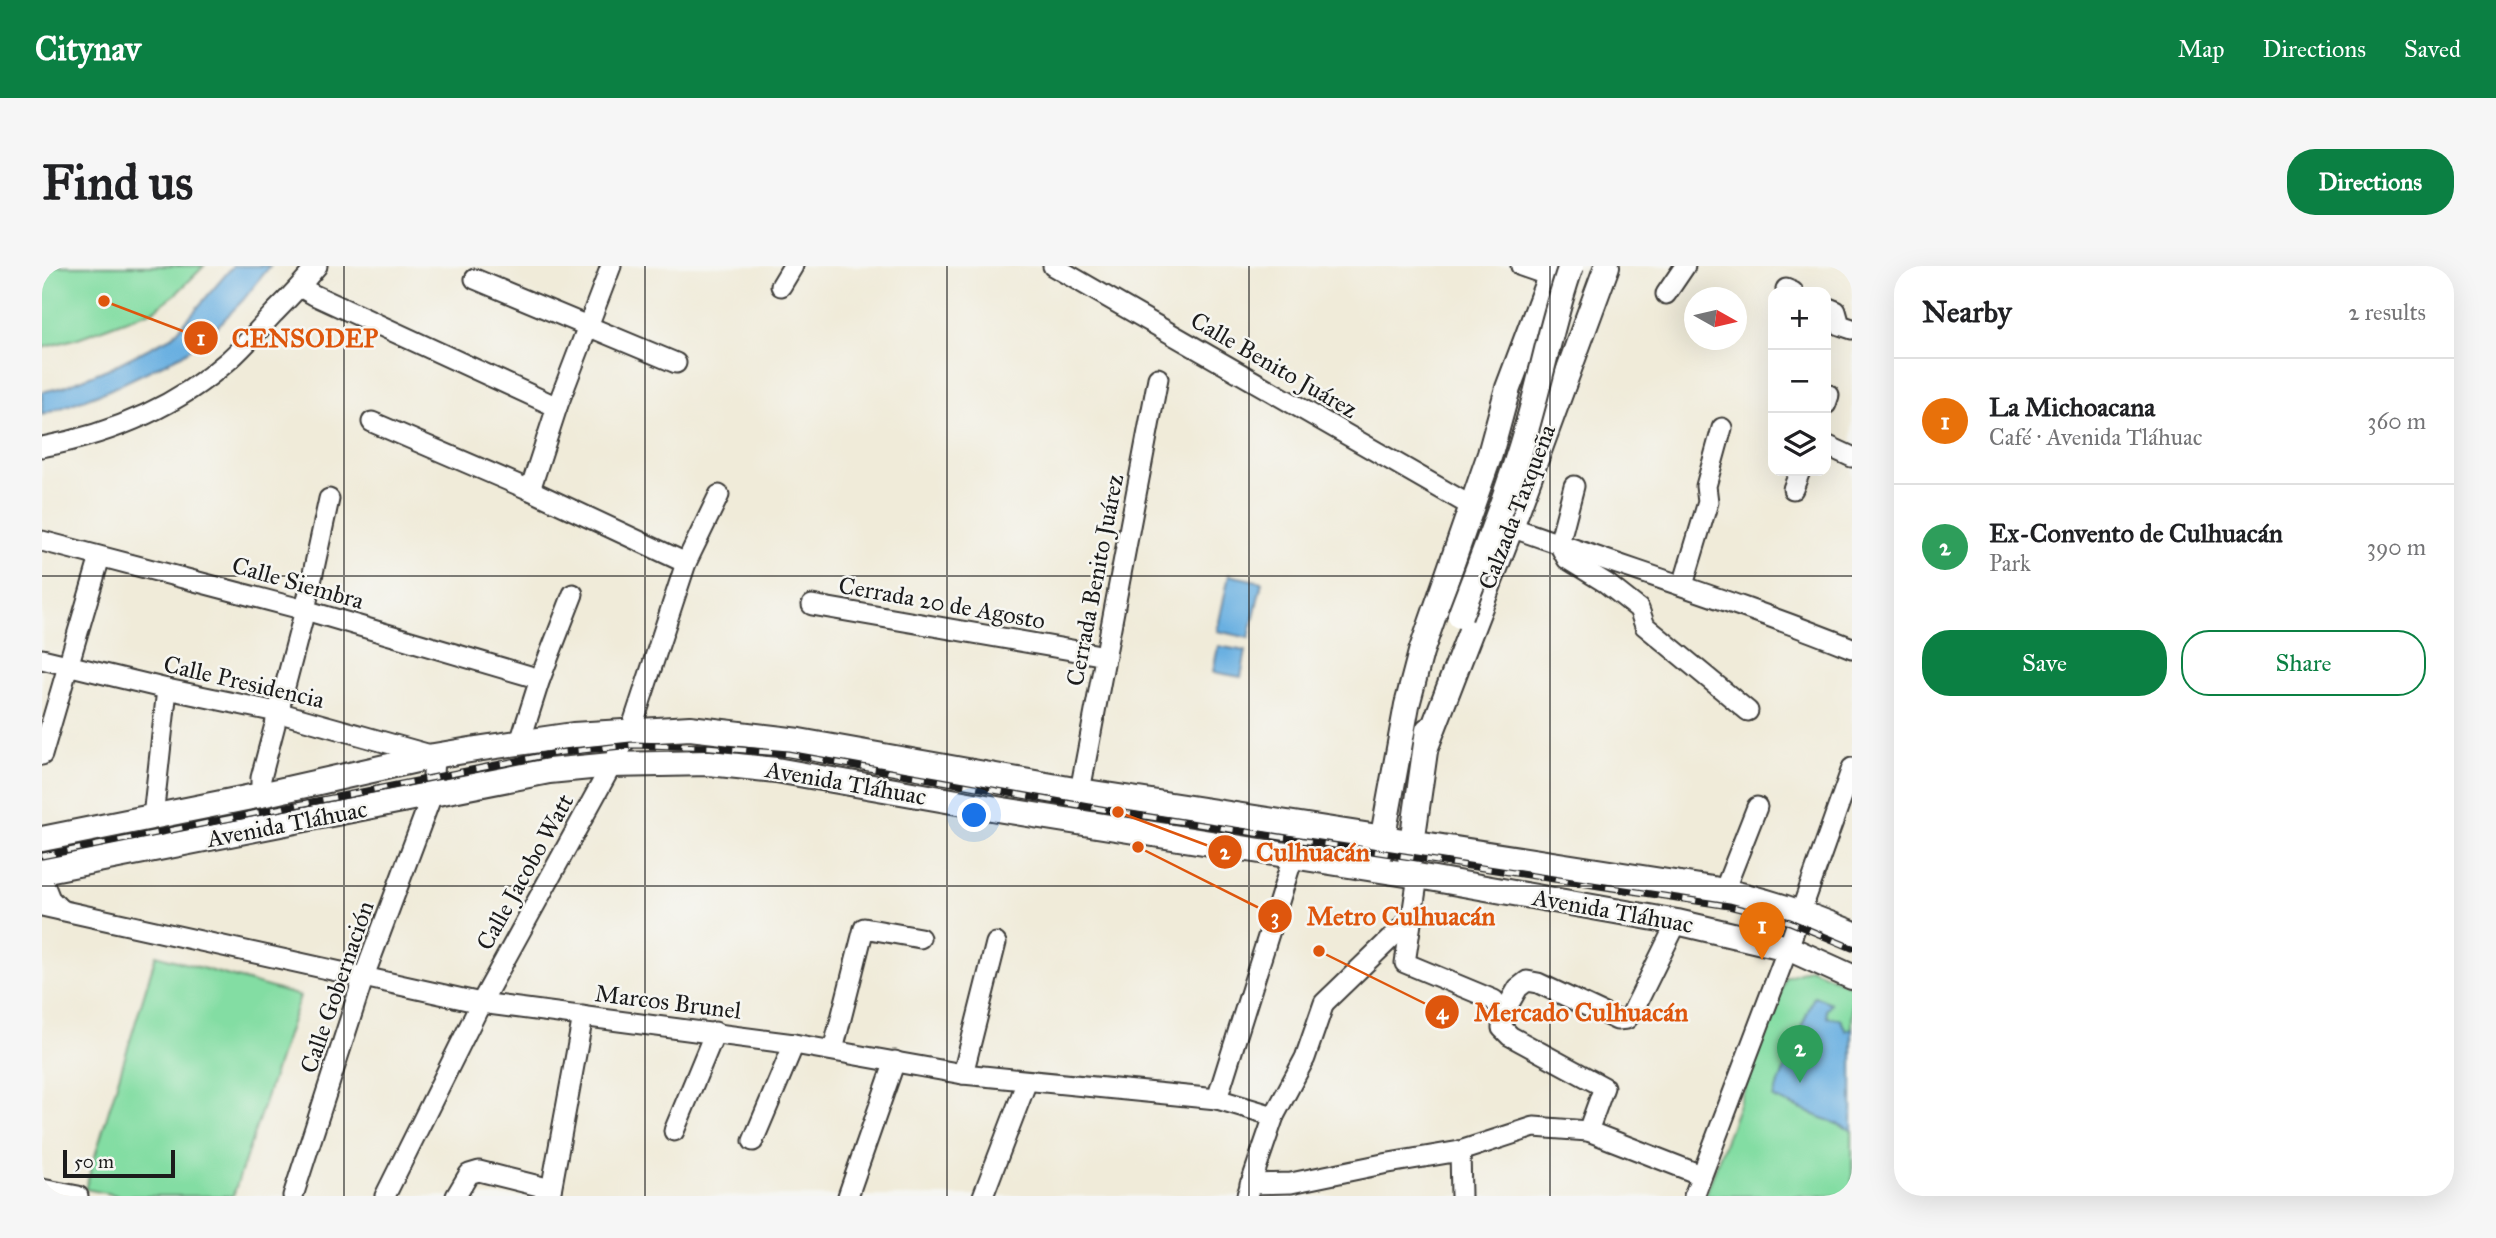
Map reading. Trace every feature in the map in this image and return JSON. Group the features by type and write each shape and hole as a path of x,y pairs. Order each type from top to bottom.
{"main road":[{"name":"Calzada Taxqueña","path":"1490,454 1521,396 1572,313 1592,266"},
{"name":"Calzada Taxqueña","path":"1426,747 1607,266"},
{"name":"Calzada Taxqueña","path":"1377,870 1407,705 1421,652 1490,454 1508,388 1558,269"},
{"name":"Calzada Taxqueña","path":"1413,875 1412,842 1430,699 1502,504 1533,403 1556,307 1558,269"},
{"name":"Avenida Tláhuac","path":"42,839 261,795 434,756 520,742 631,730 690,728 893,756 1080,791 1724,891 1800,912 1852,933"},
{"path":"886,789 893,756"},
{"name":"Avenida Tláhuac","path":"42,872 549,771 611,765 709,763 776,770 1413,875 1677,922 1788,948 1852,977"}],"street":[{"path":"42,447 108,430 139,418 203,381 231,358 317,266"},
{"path":"530,490 557,407 611,266"},
{"path":"781,286 793,266"},
{"name":"Calle Benito Juárez","path":"1053,266 1471,506"},
{"path":"1521,266 1558,269"},
{"path":"1666,294 1685,266"},
{"path":"475,279 676,363"},
{"path":"300,287 314,296 557,407"},
{"path":"1831,309 1836,311 1840,325 1852,329"},
{"name":"Cerrada Benito Juárez","path":"1080,791 1158,378"},
{"path":"372,422 530,490 686,563"},
{"path":"1683,584 1708,502 1706,486 1722,428"},
{"path":"1831,447 1852,457"},
{"path":"1793,489 1798,476"},
{"path":"1574,486 1559,544 1567,559 1606,583 1639,609 1645,626 1748,711"},
{"name":"Calle Jacobo Watt","path":"385,1196 481,1003 631,730 686,563 719,495"},
{"path":"261,795 261,778 305,610 329,499"},
{"path":"1511,527 1683,584 1852,648"},
{"name":"Calle Siembra","path":"42,541 305,610 540,679"},
{"path":"42,755 100,556"},
{"path":"520,742 540,679 573,594"},
{"name":"Cerrada 20 de Agosto","path":"812,606 1106,656"},
{"name":"Calle Presidencia","path":"42,659 277,712 434,756"},
{"path":"153,817 167,689"},
{"name":"Calle Gobernación","path":"293,1196 363,979 432,795 434,756"},
{"path":"1694,1196 1788,948 1852,768"},
{"path":"1724,891 1757,807"},
{"path":"1217,1099 1293,857"},
{"path":"1413,875 1413,917 1405,963 1494,1000 1503,1014"},
{"name":"Marcos Brunel","path":"42,879 51,908 481,1003 715,1032 834,1050 963,1074 1217,1099 1274,1116"},
{"path":"1413,917 1324,1003 1305,1058 1274,1116 1248,1190 1460,1151 1534,1127 1588,1130 1701,1175"},
{"path":"1588,1130 1604,1087 1510,1037 1503,1028 1503,1014 1518,988 1527,981 1538,983 1617,1020 1627,1019 1677,922"},
{"path":"834,1050 864,928 920,939"},
{"path":"963,1074 996,943"},
{"path":"456,1196 469,1174 479,1171 551,1193 583,1016"},
{"path":"674,1131 715,1032"},
{"path":"753,1141 794,1044"},
{"path":"848,1196 895,1061"},
{"path":"983,1196 1027,1081"},
{"path":"1460,1151 1461,1196"},
{"path":"42,1189 78,1196"}],"green space":[{"path":"42,266 204,266 177,293 154,310 42,348"},
{"path":"156,955 300,996 233,1196 121,1196 85,1189"},
{"path":"1810,968 1852,986 1852,1196 1705,1196 1786,977"}],"water":[{"path":"233,266 270,266 243,300 210,334 182,355 109,390 42,415 42,392 63,387 112,367 173,336"},
{"path":"1229,575 1262,582 1249,638 1217,631"},
{"path":"1218,646 1246,651 1241,677 1213,672"},
{"path":"1814,996 1831,1003 1826,1010 1827,1017 1840,1019 1846,1030 1852,1028 1852,1130 1773,1098"}],"railway":[{"path":"42,856 556,753 631,745 709,747 788,754 1118,812 1729,906 1790,922 1852,948"}],"place":[{"name":"CENSODEP","path":"104,301"},
{"name":"Culhuacán","path":"1118,812"},
{"name":"Metro Culhuacán","path":"1138,847"},
{"name":"Mercado Culhuacán","path":"1319,951"},
{"name":"La Michoacana","path":"1762,960"},
{"name":"Ex-Convento de Culhuacán","path":"1800,1083"}]}
